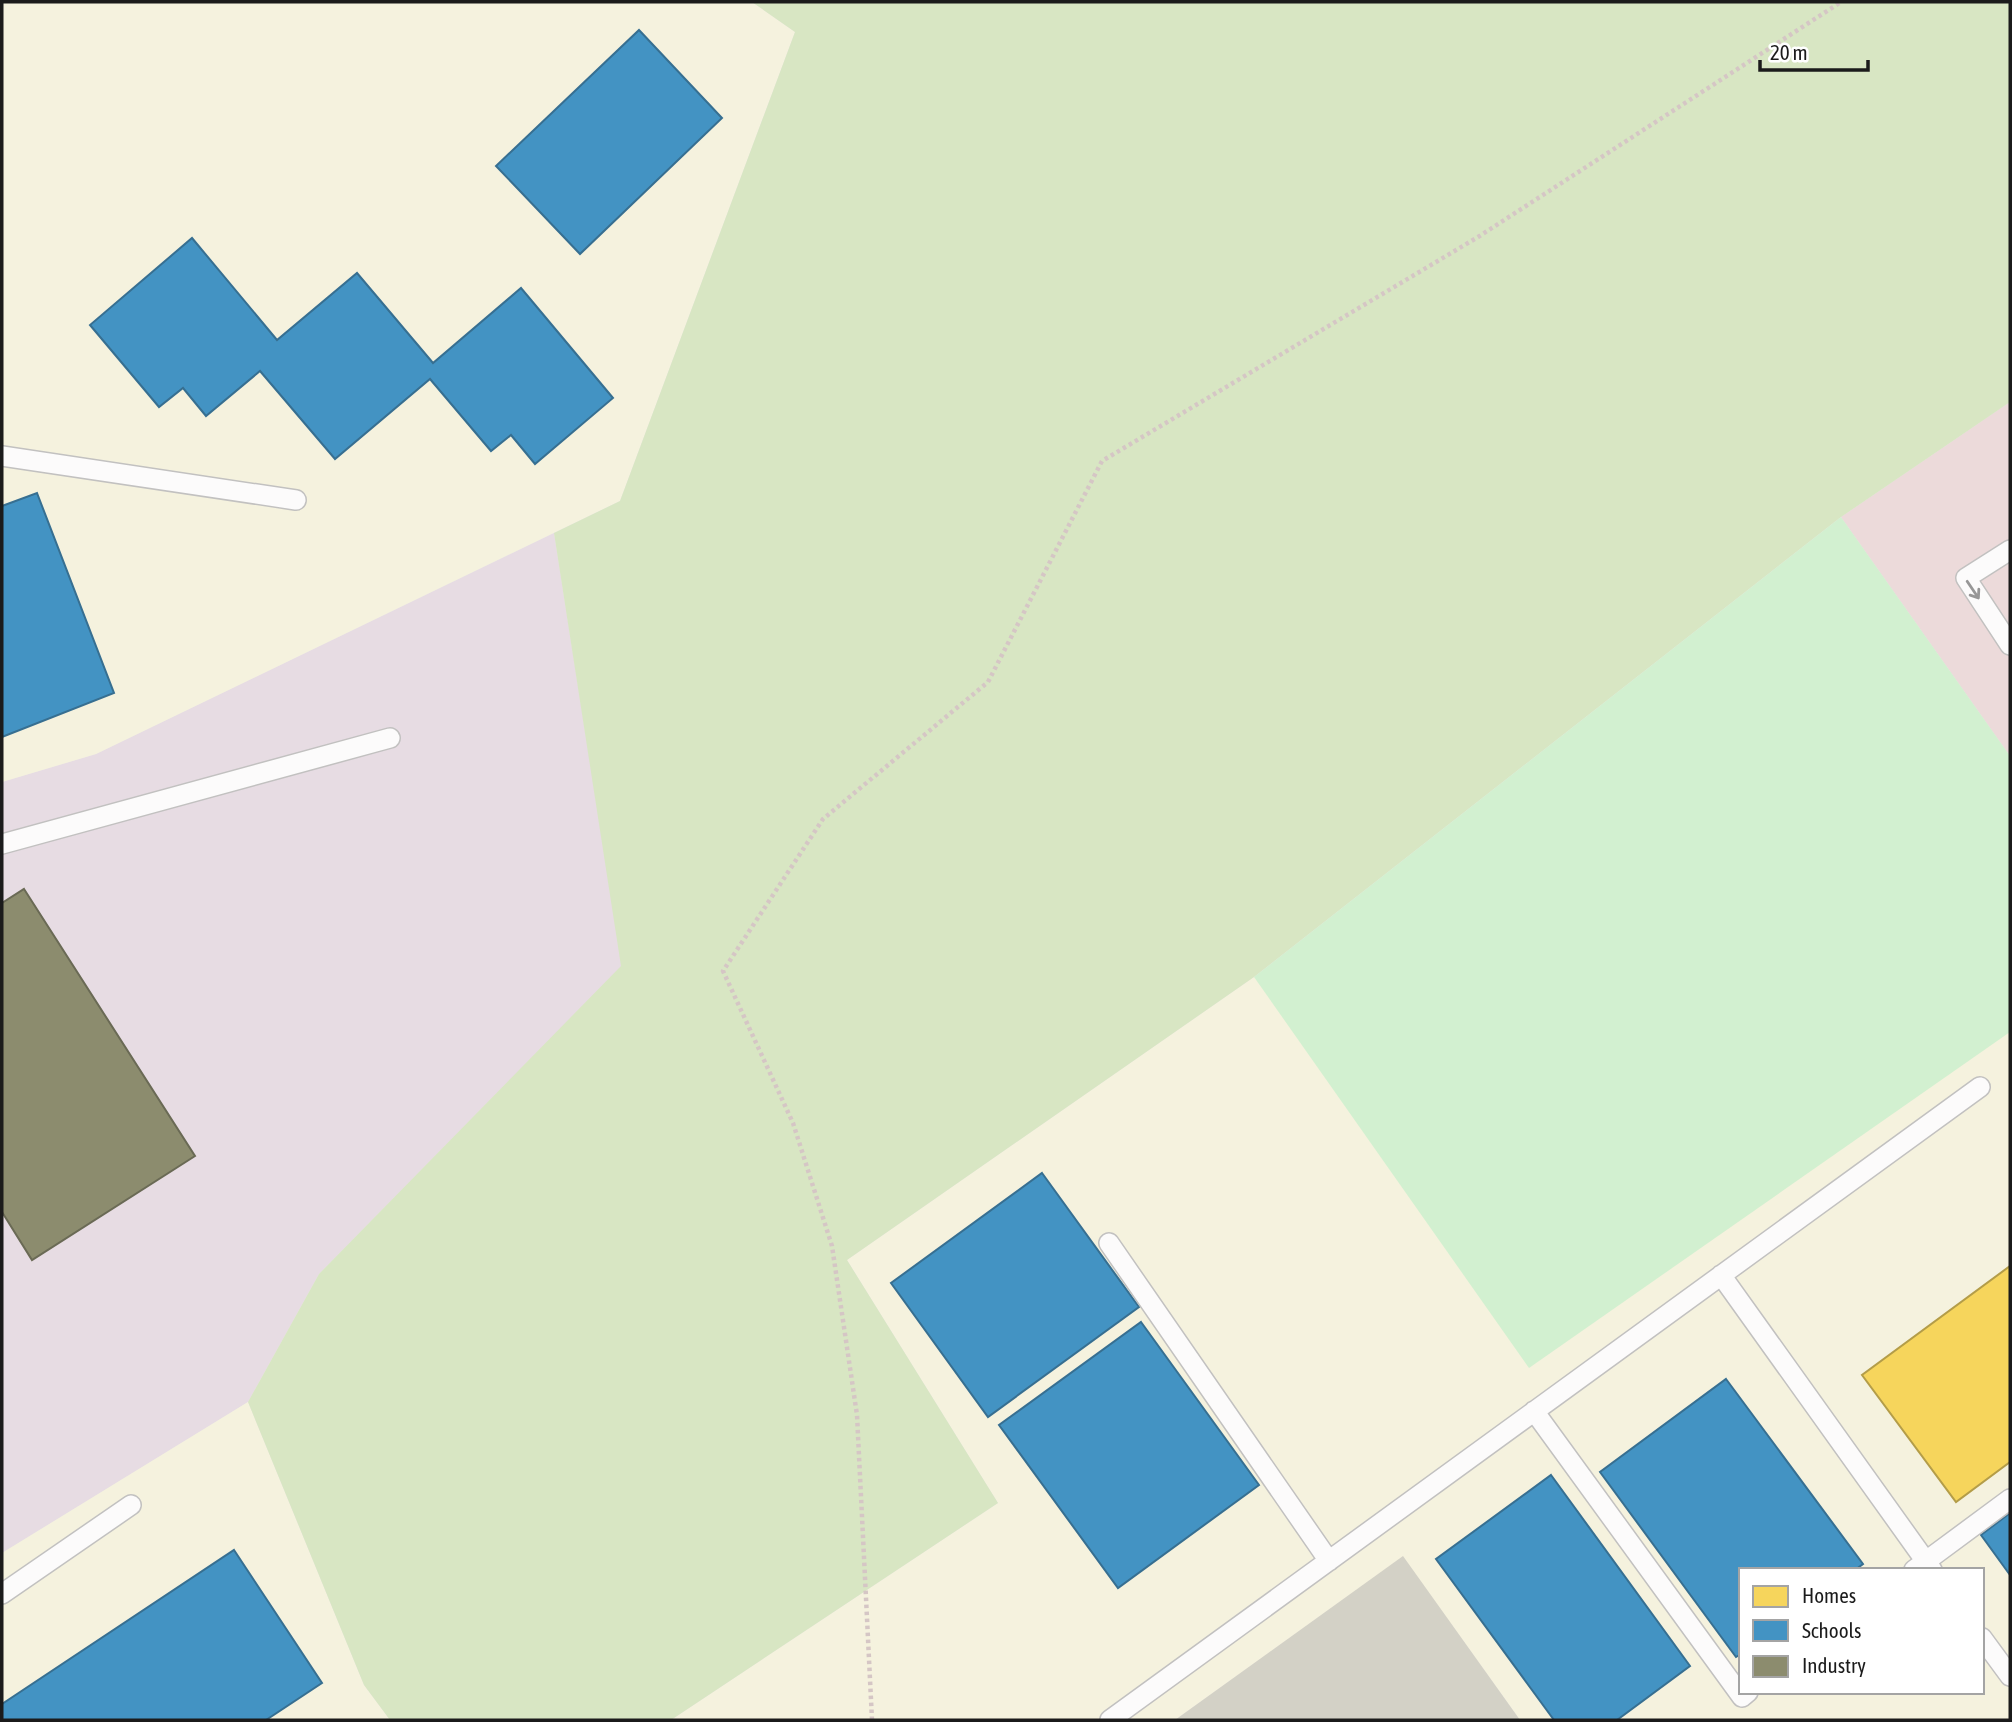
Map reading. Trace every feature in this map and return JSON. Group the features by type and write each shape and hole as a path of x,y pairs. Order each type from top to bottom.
{"lane":[{"path":"2,456 296,500"},
{"path":"2010,550 1966,578 2010,645"},
{"path":"2,844 390,738"},
{"path":"1110,1720 1980,1087"},
{"path":"1109,1243 1329,1561"},
{"path":"1721,1275 1924,1567 2010,1499"},
{"path":"1534,1412 1739,1692"},
{"path":"2,1594 131,1505"},
{"path":"1984,1641 2010,1676"}],"path":[{"path":"872,1720 857,1415 832,1246 793,1123 723,971 823,819 988,682 1102,461 1478,237 1841,2"}],"shaded area":[{"path":"2,2 752,2 795,32 620,501 96,754 2,782"},
{"path":"2010,402 2010,756 1841,517"},
{"path":"554,533 622,966 319,1274 248,1402 2,1553 2,782 96,754"},
{"path":"2010,756 2010,1720 1520,1720 1403,1557 1175,1720 671,1720 998,1503 847,1260 1254,977"},
{"path":"248,1402 364,1685 390,1720 2,1720 2,1553"},
{"path":"1403,1556 1520,1720 1175,1720"}],"green space":[{"path":"752,2 2010,2 2010,402 1841,517 1254,977 847,1260 998,1503 671,1720 390,1720 364,1685 248,1402 319,1274 621,966 554,533 620,501 795,32"},
{"path":"1841,517 2010,756 2010,1032 1529,1368 1254,977"}],"building: Homes":[{"path":"2010,1266 2010,1462 1956,1502 1862,1375"}],"building: Schools":[{"path":"639,30 722,118 580,254 496,166"},
{"path":"192,238 277,340 357,273 433,363 521,288 613,398 535,464 511,435 491,451 430,379 335,459 260,371 206,416 183,388 159,407 90,325"},
{"path":"37,493 114,693 2,737 2,506"},
{"path":"1042,1173 1139,1307 988,1417 891,1283"},
{"path":"1141,1322 1259,1485 1118,1588 999,1425"},
{"path":"1726,1379 1863,1564 1858,1568 1739,1568 1739,1655 1736,1657 1600,1472"},
{"path":"1551,1475 1690,1666 1617,1720 1554,1720 1436,1559"},
{"path":"2010,1513 2010,1575 1981,1535"},
{"path":"234,1550 322,1683 266,1720 2,1720 2,1704"}],"building: Industry":[{"path":"24,889 195,1156 32,1260 2,1212 2,903"}]}
